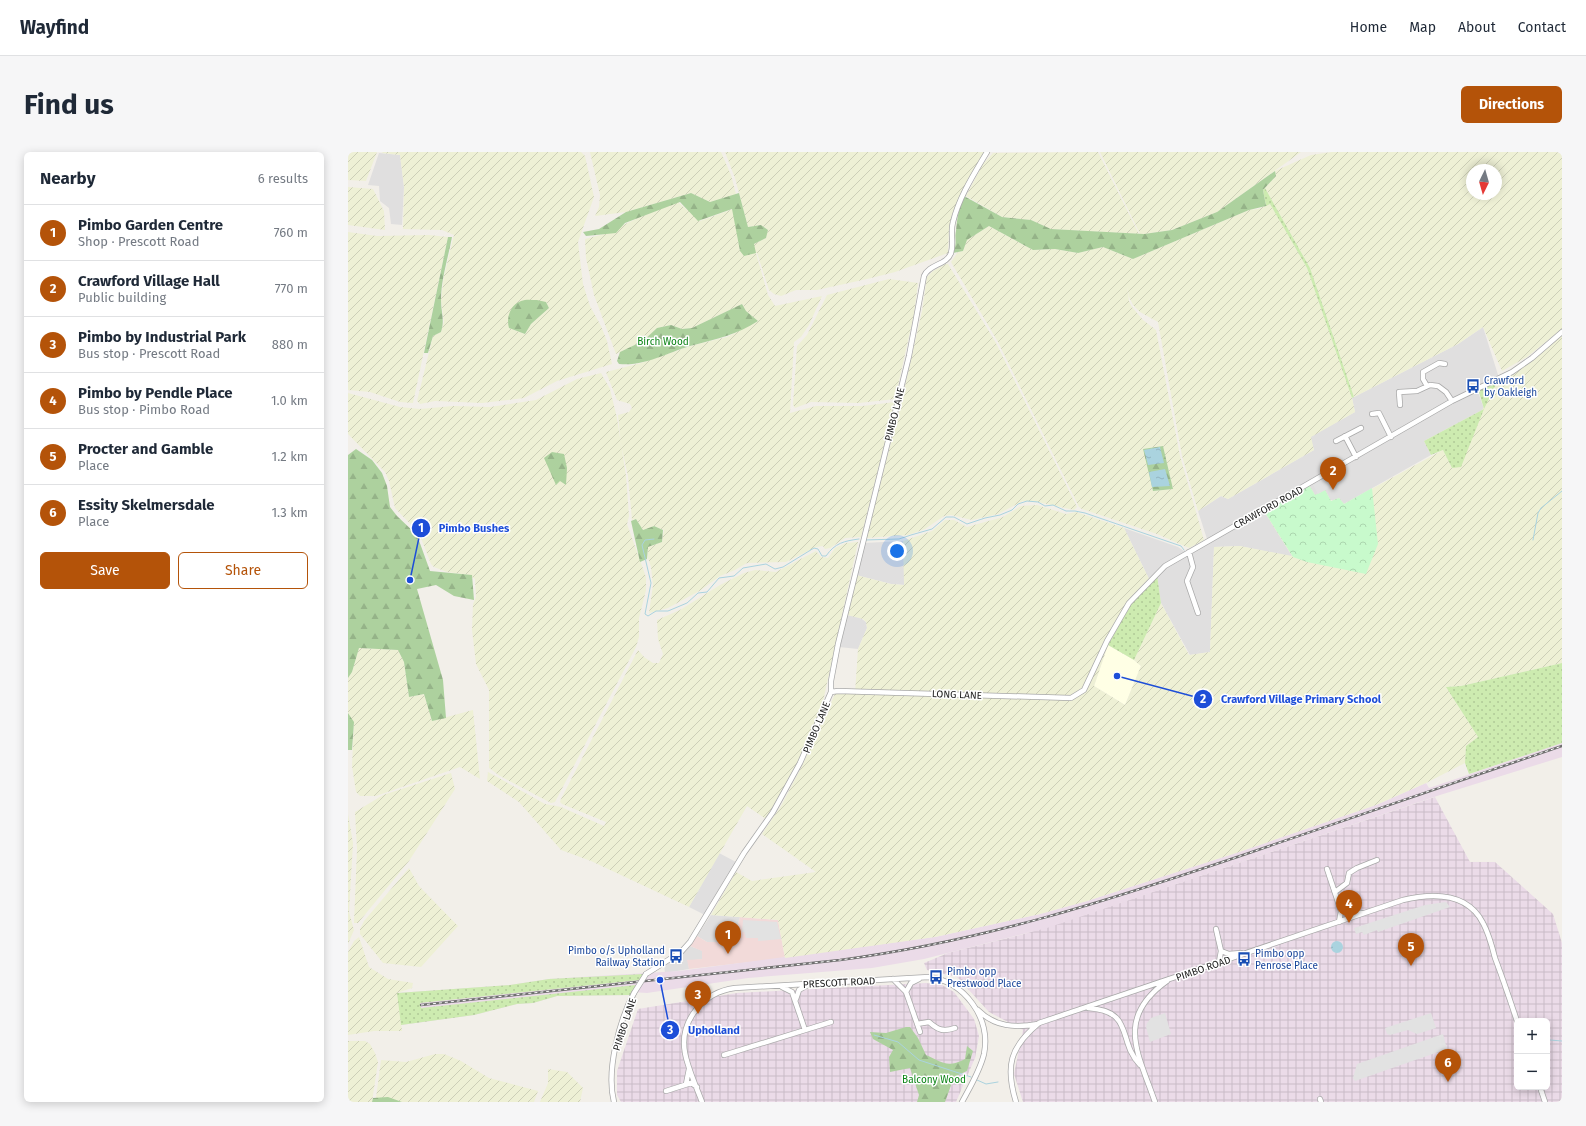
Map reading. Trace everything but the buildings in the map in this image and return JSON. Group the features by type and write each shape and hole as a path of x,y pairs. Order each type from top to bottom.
{"street":[{"name":"PIMBO LANE","path":"614,1102 611,1086 612,1064 634,993 646,974 682,952 690,942 744,853 782,798 813,735 831,692 831,681 838,644 909,356 924,276 929,269 942,262 951,254 953,222 960,201 987,152"},
{"name":"CRAWFORD ROAD","path":"1081,692 1129,603 1161,570 1189,552 1452,401 1512,372 1532,358 1562,332"},
{"path":"1427,386 1423,372 1439,363 1445,364"},
{"path":"1400,405 1399,392 1416,391 1427,386 1438,386 1446,392 1452,401"},
{"path":"1372,414 1379,414 1391,437"},
{"path":"1336,441 1361,428"},
{"path":"1345,436 1356,457"},
{"path":"1189,552 1193,567 1187,581 1198,613"},
{"name":"LONG LANE","path":"831,692 838,690 1071,698 1081,692"},
{"path":"1335,892 1347,883 1349,873 1377,860"},
{"path":"1327,869 1341,911 1339,922"},
{"name":"PIMBO ROAD","path":"1016,1100 1010,1082 1011,1064 1016,1049 1028,1033 1040,1024 1247,952 1403,900 1430,895 1450,897 1469,907 1484,924 1516,1018"},
{"path":"1341,911 1365,913"},
{"path":"1216,929 1221,951 1219,962"},
{"path":"1221,951 1229,954 1247,952"},
{"path":"906,992 911,983 923,977"},
{"name":"PRESCOTT ROAD","path":"702,1102 685,1052 686,1032 690,1019 703,1002 717,992 728,989 776,985 923,977 940,979 956,986 965,994 977,1010 984,1035 984,1050 980,1065 962,1102"},
{"path":"1155,1102 1142,1066 1135,1039 1138,1015 1149,996 1172,978"},
{"path":"894,979 906,992 920,1032"},
{"path":"796,1000 797,992 801,988 818,983"},
{"path":"776,985 789,989 796,1000 805,1030"},
{"path":"1086,1008 1106,1011 1116,1016 1123,1027 1133,1057 1142,1066"},
{"path":"977,1010 990,1019 1003,1025 1020,1027 1040,1024"},
{"path":"724,1055 831,1022"},
{"path":"917,1024 929,1022 936,1028 945,1031 954,1028"},
{"path":"686,1084 689,1066"},
{"path":"666,1091 690,1083 697,1088"},
{"path":"1541,1090 1545,1102"}],"shaded area":[{"path":"348,152 377,152 366,181 348,180"},
{"path":"581,152 585,156 594,197 578,242 583,284 590,306 607,341 612,364 557,381 524,398 482,403 435,401 420,404 417,401 433,336 441,332 444,322 441,300 444,276 454,235 442,230 403,229 404,187 400,155 382,153","holes":["546,302 549,308 531,324 525,334 509,328"]},
{"path":"590,152 721,152 731,175 736,194 710,202 691,193 626,212 595,216 599,207 600,195"},
{"path":"725,152 984,152 961,193 952,215 949,228 948,253 895,272 817,290 796,290 781,296 774,294 769,290 756,253 768,295 775,306 822,296 809,325 801,337 794,342 790,413 816,406 863,406 895,402 861,537 845,538 830,548 825,549 823,546 816,547 786,562 747,563 720,576 701,590 668,608 649,613 653,585 651,567 648,558 648,547 662,542 664,530 654,526 643,530 636,519 632,520 628,476 621,445 618,415 629,412 632,408 630,404 617,400 606,372 641,363 694,345 727,337 758,321 746,311 742,304 692,328 682,329 671,325 657,328 643,341 616,354 594,295 586,258 585,239 604,234 678,202 700,221 733,209 740,251 766,238 768,230 761,225 748,227 735,178"},
{"path":"1098,152 1139,234 1051,229 1031,220 1002,217 966,196 983,164 993,153"},
{"path":"1100,152 1301,152 1217,212 1172,230 1140,234"},
{"path":"1332,152 1562,152 1562,329 1527,357 1502,371 1483,327 1458,344 1354,397 1310,268 1265,188 1276,176 1275,171 1311,155"},
{"path":"379,153 400,155 404,187 402,225 391,224 389,208 380,201 379,186 368,185"},
{"path":"348,187 373,189 384,211 385,230 348,225"},
{"path":"1270,204 1307,268 1352,398 1355,412 1311,437 1314,450 1228,499 1221,496 1198,511 1182,456 1158,322 1140,312 1133,305 1129,297 1127,286 1129,301 1132,307 1143,320 1156,330 1180,456 1204,540 1189,548 1157,534 1082,509 1079,507 998,342 951,262 958,252 963,251 967,240 989,226 1033,250 1055,249 1078,253 1103,247 1133,259 1249,210 1258,209","holes":["1163,446 1173,489 1153,491 1143,449"]},
{"path":"348,232 377,236 429,235 448,237 413,403 400,402 370,392 348,390"},
{"path":"948,264 996,343 1077,507 1074,510 1038,502 1023,501 998,514 972,520 951,515 944,516 925,529 908,535 866,538 901,404 922,311 927,277 933,271"},
{"path":"889,279 918,283 914,314 895,399 859,403 811,402 795,408 793,405 797,346 807,335 827,295"},
{"path":"1483,327 1499,378 1477,389 1484,409 1424,441 1431,455 1344,504 1315,495 1264,511 1293,557 1240,546 1214,547 1210,652 1190,655 1161,603 1157,576 1151,583 1124,528 1178,547 1184,551 1207,539 1198,511 1221,496 1228,499 1314,450 1310,437 1355,412 1352,398 1458,344"},
{"path":"1562,334 1562,663 1461,686 1446,687 1478,737 1466,746 1465,763 1426,783 1376,805 1239,852 1087,901 1040,914 935,937 785,958 778,920 711,915 736,872 752,881 816,872 762,834 781,806 801,768 835,694 855,693 858,649 867,628 866,622 863,619 847,615 856,575 891,584 904,585 903,541 932,531 945,520 954,520 967,527 1003,517 1021,506 1037,505 1066,514 1076,512 1124,528 1151,583 1129,603 1108,645 1094,686 1125,705 1141,666 1134,660 1161,603 1189,655 1210,652 1214,547 1240,546 1292,556 1264,511 1309,485 1315,495 1325,490 1331,501 1339,498 1344,504 1443,450 1452,468 1499,378 1512,372"},
{"path":"601,373 610,389 617,418 626,476 629,516 627,524 646,577 646,590 639,618 639,637 636,647 555,802 551,803 500,776 489,768 489,690 476,664 472,630 473,604 476,597 475,579 469,575 447,572 434,567 431,564 419,533 395,508 389,481 385,472 348,434 348,393 400,407 420,409 453,406 490,407 536,400 577,379"},
{"path":"1329,476 1334,485 1318,494 1313,485"},
{"path":"903,541 905,585 891,584 856,575 864,543"},
{"path":"858,542 822,706 805,748 766,819 747,806 689,907 591,861 561,850 519,802 487,781 488,772 545,804 561,807 604,826 606,822 560,802 638,650 644,657 653,663 659,663 663,654 658,639 657,620 680,610 720,585 744,573 755,570 776,572 816,551 821,557 828,558 835,548 846,543"},
{"path":"847,615 859,617 866,622 867,628 858,649 839,647"},
{"path":"1108,645 1134,660 1141,666 1125,705 1094,686"},
{"path":"359,648 398,650 404,662 409,697 424,694 432,721 473,710 480,779 460,767 376,796 360,796 356,792 352,766 354,723 348,713 348,678 352,672"},
{"path":"1562,743 1562,757 1440,795 1047,928 924,959 872,968 748,978 647,993 632,992 631,995 557,996 533,1003 517,1004 474,1015 401,1025 397,993 510,985 549,979 679,971 935,937 1040,914 1087,901 1239,852 1376,805 1426,783 1429,788"},
{"path":"451,773 455,789 409,861 358,923 354,923 357,849 355,812 383,795"},
{"path":"1435,797 1470,862 1495,862 1553,914 1562,943 1562,1102 1023,1102 1014,1074 1023,1030 989,1012 957,977 927,970 924,963 948,953 1024,934"},
{"path":"348,814 353,843 349,912 354,930 348,944"},
{"path":"719,853 736,862 705,915 689,907"},
{"path":"409,868 419,886 458,926 421,967 383,963 360,934 360,929 364,921"},
{"path":"1446,902 1450,907 1378,932 1377,930 1364,935 1362,932 1356,934 1354,928 1425,905"},
{"path":"711,915 740,917 734,940 725,942 707,942 697,936"},
{"path":"740,917 778,920 785,958 689,969 687,960 702,959 702,951 690,946 697,936 707,942 725,942 725,939 734,940"},
{"path":"743,920 777,922 781,939 758,941 758,938 746,938 744,932 742,932"},
{"path":"359,937 369,967 388,979 413,983 412,988 397,993 402,1031 374,1031 348,1035 348,952 354,941"},
{"path":"690,946 703,951 702,959 688,961 689,969 665,973 664,965 678,959"},
{"path":"926,983 942,985 954,992 974,1019 979,1036 975,1058 956,1102 621,1102 617,1095 617,1071 638,1009 737,993"},
{"path":"1165,1013 1171,1034 1150,1042 1146,1027 1147,1023 1151,1018"},
{"path":"1431,1013 1436,1028 1417,1034 1408,1030 1390,1035 1387,1034 1385,1028"},
{"path":"1443,1034 1447,1049 1355,1081 1353,1078 1357,1064"},
{"path":"348,1041 365,1041 370,1044 375,1053 378,1062 372,1102 348,1102"},
{"path":"435,1054 444,1054 461,1061 489,1078 538,1091 534,1102 402,1102 376,1098 381,1060 406,1062"},
{"path":"548,1069 567,1072 583,1088 580,1102 540,1102 548,1083"}],"green space":[{"path":"1275,171 1276,176 1263,190 1266,206 1249,210 1133,259 1103,247 1078,253 1055,249 1033,250 989,226 967,240 963,251 953,253 958,213 964,196 1002,217 1031,220 1051,229 1144,234 1172,230 1217,212"},
{"path":"1265,188 1310,268 1354,397 1352,398 1307,268 1270,204 1266,206 1263,190"},
{"path":"691,193 710,202 739,193 748,227 761,225 768,230 766,238 754,244 756,253 744,256 740,251 732,209 698,221 680,202 625,223 616,233 586,236 583,232 599,229 626,212"},
{"path":"448,237 452,237 441,292 443,320 442,328 441,332 433,336 428,353 424,353"},
{"path":"523,300 537,300 546,302 549,308 531,324 525,334 509,328 508,320 510,312 517,303"},
{"name":"Birch Wood","path":"742,304 746,311 758,321 727,336 685,348 648,361 619,364 617,361 620,352 643,341 657,328 671,325 682,329 692,328"},
{"path":"1499,378 1484,409 1478,389"},
{"path":"1484,409 1461,467 1452,468 1443,450 1431,455 1424,441"},
{"path":"1163,446 1173,489 1153,491 1143,449"},
{"path":"356,449 372,460 382,473 387,486 390,507 397,516 417,535 430,571 472,575 474,600 454,596 436,585 417,589 443,680 446,718 432,721 424,694 409,697 404,662 398,650 359,648 352,672 348,678 348,455"},
{"path":"552,452 564,454 567,468 566,485 560,481 556,485 544,458"},
{"path":"1309,485 1315,495 1325,490 1331,501 1339,498 1344,504 1372,488 1378,544 1366,574 1307,562 1293,557 1264,511"},
{"path":"636,519 643,530 654,526 663,530 662,542 648,547 647,559 640,562 631,521"},
{"path":"1157,575 1161,603 1134,660 1108,645 1131,604"},
{"path":"1562,663 1562,743 1469,774 1465,763 1466,746 1478,737 1446,687 1461,686"},
{"path":"348,713 354,722 352,750 348,750"},
{"path":"644,974 640,980 420,1003 421,1008 636,985 631,995 557,996 533,1003 517,1004 474,1015 401,1025 397,993 510,985 549,979"},
{"name":"Balcony Wood","path":"910,1027 918,1038 926,1055 942,1062 949,1064 965,1059 967,1046 973,1051 967,1071 954,1077 945,1102 917,1102 919,1095 910,1068 890,1072 889,1057 893,1050 873,1039 870,1032 886,1033"},
{"path":"388,1097 402,1102 372,1102 373,1098"}],"water":[{"path":"1160,447 1164,463 1148,465 1144,450"},
{"path":"1165,469 1170,486 1152,487 1149,472"},
{"path":"1335,941 1339,941 1343,947 1339,953 1335,953 1331,949 1331,945"}],"waterway":[{"path":"1533,540 1538,513 1541,508 1562,491"},
{"path":"865,540 899,539 932,529 946,517 954,517 967,524 1000,515 1012,510 1018,504 1027,501 1038,502 1045,506 1053,505 1066,511 1085,513 1181,546 1184,550"},
{"path":"654,539 645,540 642,545 651,583 645,614 648,616 656,611 668,611 687,603 698,593 707,592 719,578 734,576 743,568 766,564 775,569 783,567 814,548 818,549 822,556 826,556 836,545 859,539"},
{"path":"874,1035 898,1042 919,1060 971,1077"},
{"path":"1550,1040 1562,1041"},
{"path":"977,1080 986,1084 998,1082"}],"railway":[{"path":"421,1005 840,960 945,942 1096,903 1246,854 1562,746"}],"place":[{"name":"Crawford by Oakleigh","path":"1473,386"},
{"name":"Crawford Village Hall","path":"1333,490"},
{"name":"Pimbo Bushes","path":"410,580"},
{"name":"Crawford Village Primary School","path":"1117,676"},
{"name":"Pimbo by Pendle Place","path":"1349,923"},
{"name":"Pimbo Garden Centre","path":"728,954"},
{"name":"Pimbo o/s Upholland Railway Station","path":"676,956"},
{"name":"Pimbo opp Penrose Place","path":"1244,959"},
{"name":"Procter and Gamble","path":"1411,966"},
{"name":"Pimbo opp Prestwood Place","path":"936,977"},
{"name":"Upholland","path":"660,980"},
{"name":"Pimbo by Industrial Park","path":"698,1014"},
{"name":"Essity Skelmersdale","path":"1448,1082"}]}
